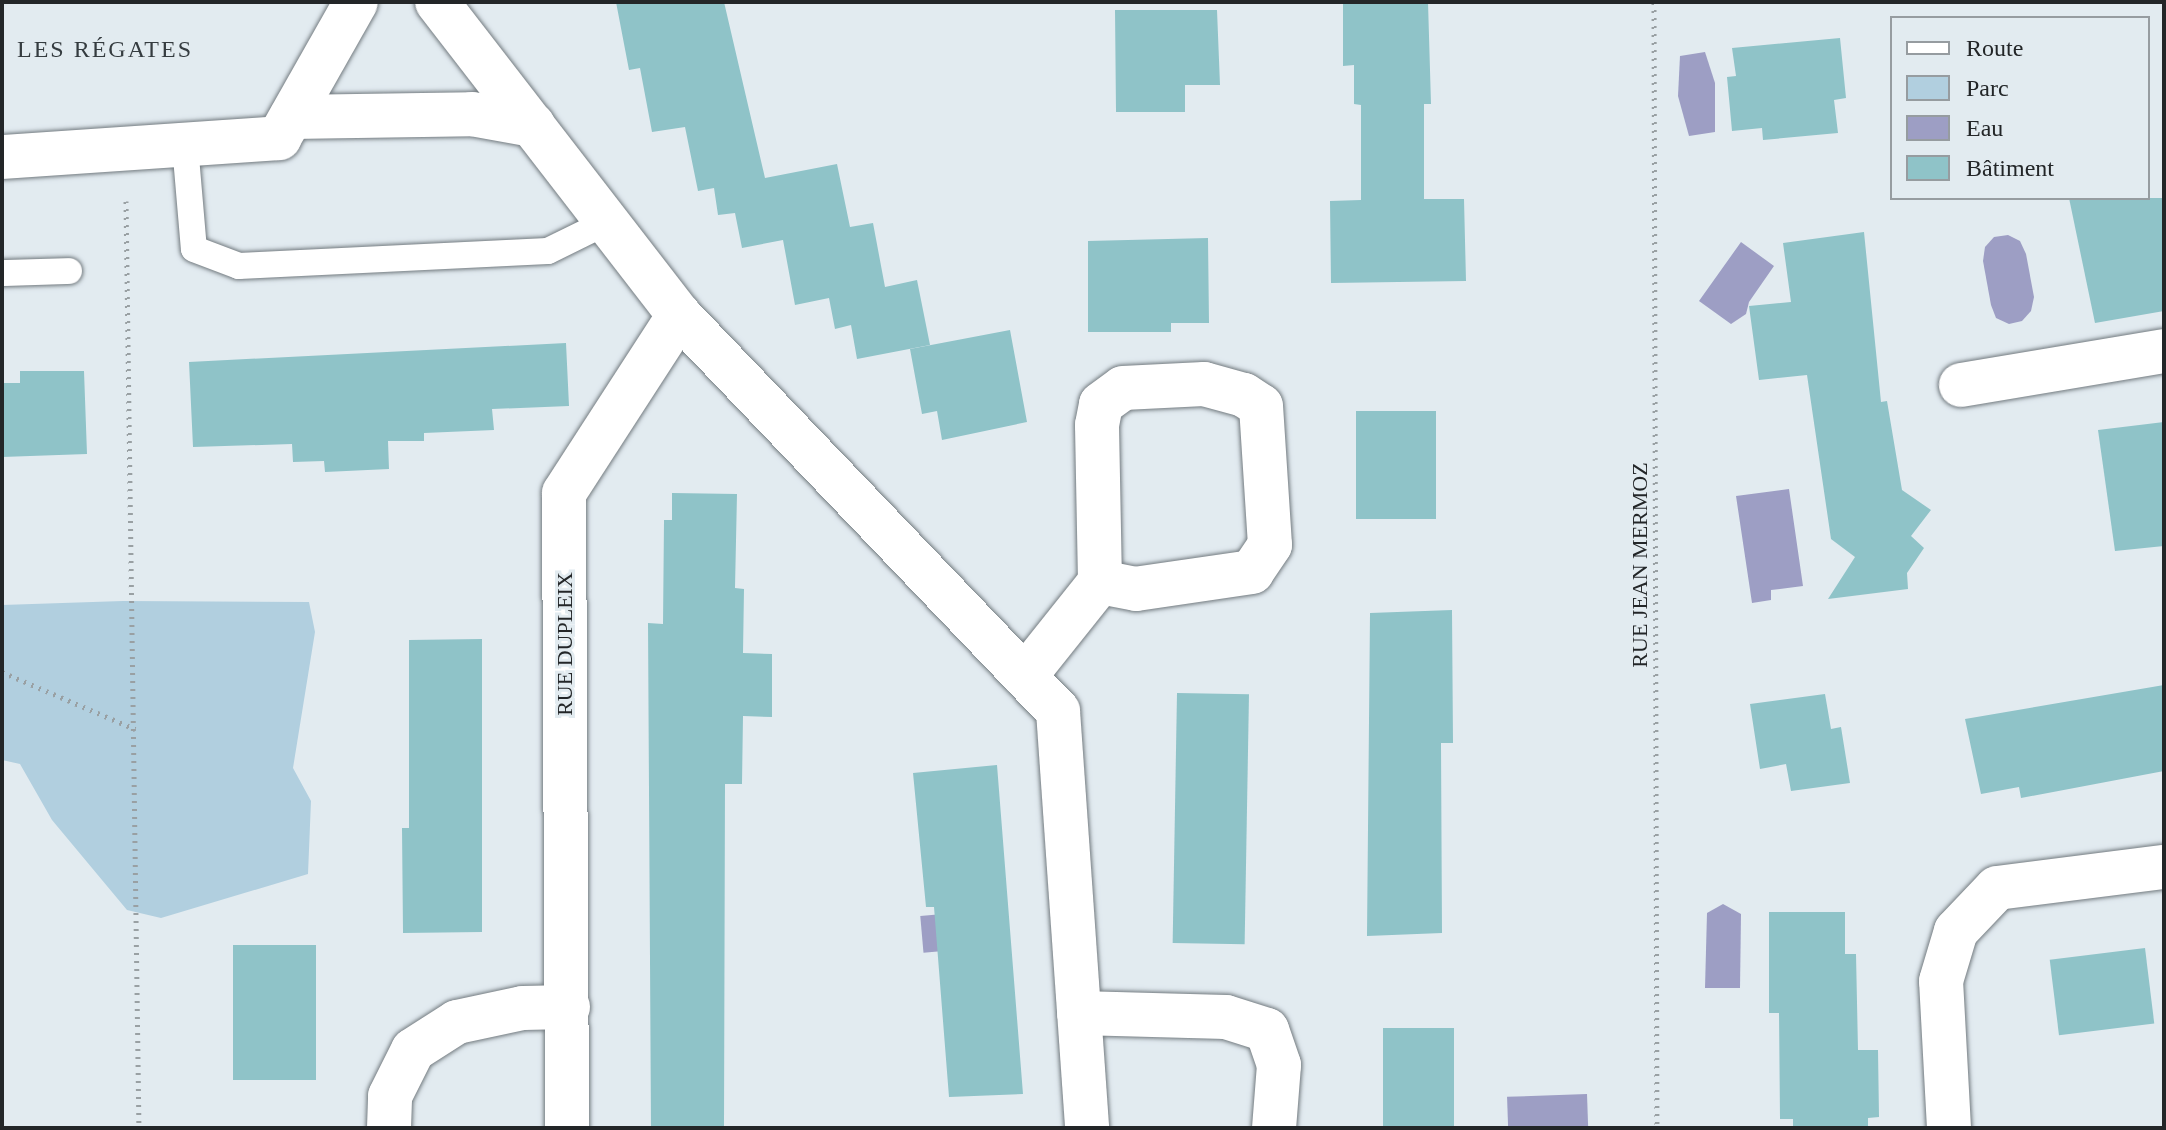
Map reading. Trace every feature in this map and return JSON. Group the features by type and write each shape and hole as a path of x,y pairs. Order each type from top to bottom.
{"street":[{"path":"2,157 279,138 356,2"},
{"path":"437,2 679,315 1058,711 1087,1128"},
{"path":"291,117 472,114 533,125"},
{"name":"RUE DUPLEIX","path":"567,1128 564,493 679,315"},
{"path":"1961,385 2164,351"},
{"path":"1025,676 1100,582 1097,425 1101,404 1123,388 1204,384 1244,395 1261,406 1270,545 1252,572 1136,589 1100,582"},
{"path":"1949,1128 1941,981 1956,931 1997,888 2164,867"},
{"path":"389,1128 390,1096 413,1050 457,1022 523,1008 568,1007"},
{"path":"1079,1013 1226,1017 1267,1030 1279,1065 1274,1128"}],"lane":[{"path":"185,145 194,249 239,266 548,251 607,222"},
{"path":"2,273 69,271"}],"path":[{"name":"RUE JEAN MERMOZ","path":"1654,2 1657,1128"},
{"path":"125,148 139,1128"},
{"path":"2,672 135,729"}],"green space":[{"path":"123,601 309,602 315,632 293,768 311,801 308,874 161,918 127,910 52,820 20,764 2,760 2,605"}],"water":[{"path":"1705,52 1715,83 1715,132 1689,136 1678,96 1680,56"},
{"path":"2008,235 2020,241 2026,254 2034,297 2031,311 2022,321 2009,324 1996,318 1983,261 1985,247 1994,237"},
{"path":"1741,242 1774,266 1749,302 1746,314 1731,324 1699,301"},
{"path":"1789,489 1803,586 1771,590 1771,600 1752,603 1736,496"},
{"path":"1723,904 1741,914 1740,988 1705,988 1707,913"},
{"path":"988,910 991,947 923,953 920,916"},
{"path":"1587,1094 1588,1128 1508,1128 1507,1097"}],"building":[{"path":"616,2 724,2 765,178 837,164 850,227 873,223 885,287 917,280 930,345 857,359 851,325 835,329 829,298 795,305 783,240 742,248 735,213 718,215 714,188 698,191 685,127 652,132 640,68 629,70"},
{"path":"1343,2 1428,2 1431,104 1424,104 1424,199 1464,199 1466,281 1331,283 1330,201 1361,200 1361,105 1354,104 1354,65 1343,66"},
{"path":"1115,10 1217,10 1220,85 1185,85 1185,112 1116,112"},
{"path":"1840,38 1846,98 1834,100 1838,133 1763,140 1762,128 1732,131 1727,77 1736,76 1732,48"},
{"path":"2164,198 2164,311 2095,323 2069,200"},
{"path":"1864,232 1881,402 1887,401 1902,490 1931,510 1911,536 1924,548 1907,573 1908,589 1828,599 1855,557 1831,539 1807,375 1759,380 1749,306 1791,302 1783,243"},
{"path":"1208,238 1209,323 1171,323 1171,332 1088,332 1088,241"},
{"path":"1010,330 1027,422 942,440 937,411 922,414 910,349"},
{"path":"566,343 569,406 492,409 494,430 424,433 424,441 388,441 389,469 325,472 324,461 293,462 292,444 193,447 189,362"},
{"path":"20,371 84,371 87,454 2,457 2,383 20,383"},
{"path":"1356,411 1436,411 1436,519 1356,519"},
{"path":"2164,422 2164,546 2115,551 2098,430"},
{"path":"672,493 737,494 735,588 744,589 743,653 772,654 772,717 743,716 742,784 725,784 724,1128 651,1128 648,623 663,624 664,520 672,520"},
{"path":"1452,610 1453,743 1441,743 1442,933 1367,936 1370,613"},
{"path":"482,639 482,932 403,933 402,828 409,828 409,640"},
{"path":"2164,685 2164,771 2021,798 2019,787 1981,794 1965,719"},
{"path":"1177,693 1249,694 1245,944 1173,943"},
{"path":"1825,694 1831,729 1841,727 1850,783 1791,791 1786,764 1760,769 1750,704"},
{"path":"997,765 1023,1094 949,1097 934,907 926,907 913,773"},
{"path":"1769,912 1845,912 1845,954 1856,954 1858,1050 1878,1050 1879,1117 1868,1118 1868,1128 1793,1128 1793,1119 1780,1119 1779,1013 1769,1013"},
{"path":"233,945 316,945 316,1080 233,1080"},
{"path":"2145,948 2154,1023 2059,1035 2050,960"},
{"path":"1383,1028 1454,1028 1454,1128 1383,1128"}],"district":[{"name":"LES RÉGATES","path":"105,50"}]}
